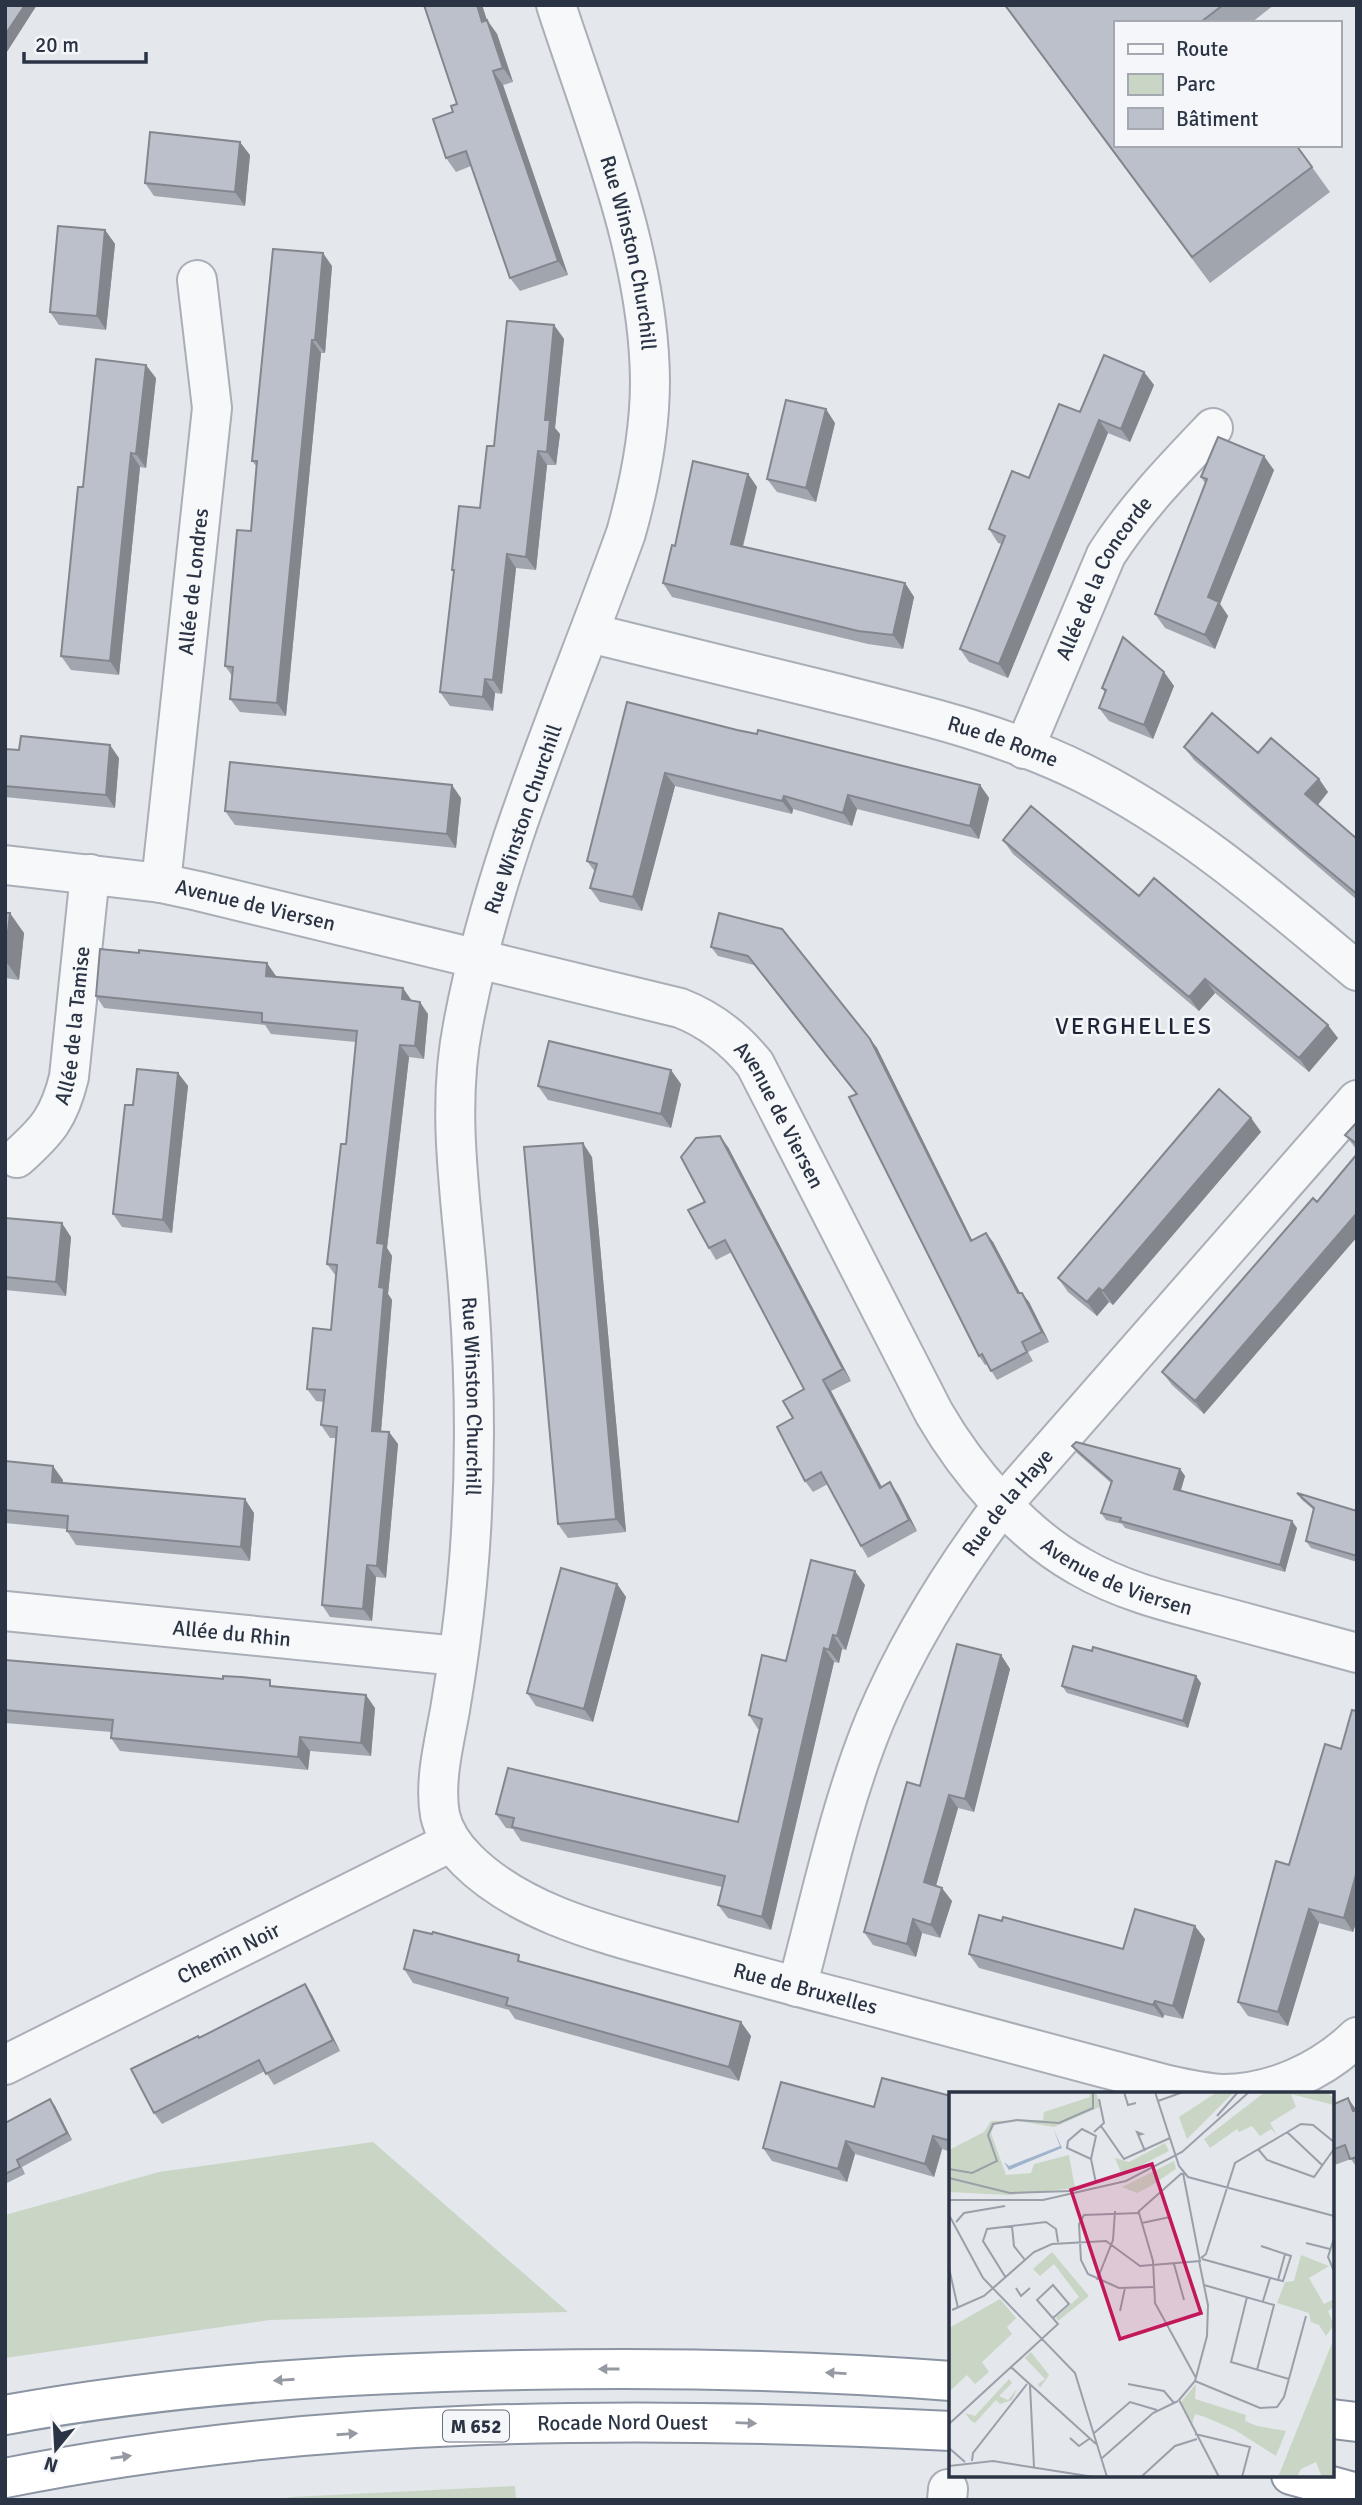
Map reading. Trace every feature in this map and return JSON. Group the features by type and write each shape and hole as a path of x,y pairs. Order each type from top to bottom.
{"highway":[{"path":"5,2415 105,2399 222,2385 422,2372 725,2369 949,2381"},
{"path":"1334,2419 1357,2422"},
{"name":"Rocade Nord Ouest","path":"5,2478 107,2459 222,2443 430,2428 677,2422 949,2431"},
{"path":"1334,2473 1357,2477"},
{"path":"1298,2477 1357,2493"}],"street":[{"name":"Rue Winston Churchill","path":"458,1656 473,1511 476,1426 470,1305 457,1160 456,1085 462,1027 505,857 590,634 635,504 649,415 648,355 637,268 628,229 556,5"},
{"name":"Allée de Londres","path":"161,883 212,408 197,280"},
{"name":"Allée de la Concorde","path":"1024,748 1106,555 1158,486 1213,428"},
{"name":"Rue de Rome","path":"590,634 946,721 1024,748 1083,774 1181,831 1260,889 1357,971"},
{"name":"Avenue de Viersen","path":"5,865 161,883 478,957 680,1008 720,1028 755,1064 948,1436 978,1479 1003,1504 1050,1548 1105,1580 1159,1600 1357,1653"},
{"name":"Allée de la Tamise","path":"17,1158 45,1132 56,1116 67,1087 90,874"},
{"name":"Rue de la Haye","path":"797,1987 850,1789 875,1721 890,1686 974,1542 1003,1504 1357,1100"},
{"name":"Allée du Rhin","path":"5,1611 458,1656"},
{"name":"Rue de Bruxelles","path":"458,1656 439,1788 439,1810 444,1829 468,1862 488,1878 522,1898 570,1922 797,1987 1168,2085 1211,2092"},
{"name":"Chemin Noir","path":"5,2065 451,1842"},
{"name":"Rue de Bruxelles","path":"1246,2092 1297,2078 1325,2063 1357,2037"}],"green space":[{"path":"373,2142 568,2312 270,2320 5,2358 5,2215 159,2172"},
{"path":"515,2486 516,2500 279,2500 291,2497"}],"building":[{"path":"5,5 25,5 5,35"},
{"path":"424,5 477,5 482,22 487,20 503,68 493,71 558,261 510,278 466,151 446,158 433,119 453,112 451,106 457,104"},
{"path":"1005,5 1223,5 1202,21 1114,21 1114,147 1297,147 1312,167 1192,257"},
{"path":"150,132 240,142 235,192 145,183"},
{"path":"58,226 105,230 97,316 50,312"},
{"path":"273,249 323,253 277,703 230,699 233,667 225,666 237,530 251,531 257,461 252,461"},
{"path":"507,321 554,325 545,420 550,420 547,452 538,451 526,557 507,554 493,680 485,679 483,697 440,692 459,506 480,508 487,446 494,446"},
{"path":"1104,355 1144,372 1121,429 1099,420 999,664 960,649 1005,536 989,529 1012,471 1029,478 1059,404 1080,412"},
{"path":"96,359 146,365 136,454 131,453 110,661 61,656 78,487 83,487"},
{"path":"786,400 826,409 806,488 767,479"},
{"path":"1218,437 1264,456 1208,597 1219,602 1205,635 1155,614 1207,479 1201,477"},
{"path":"693,461 748,474 731,544 905,583 893,635 858,631 663,583 672,545 675,546"},
{"path":"1123,637 1164,672 1144,725 1099,708 1106,690 1102,688"},
{"path":"627,702 737,730 757,734 758,730 980,785 970,826 848,795 843,813 784,796 782,801 665,773 633,897 590,888 597,864 587,861"},
{"path":"1212,713 1258,753 1271,738 1319,779 1305,794 1357,839 1357,894 1184,747"},
{"path":"21,736 110,745 106,795 5,786 5,749 19,750"},
{"path":"230,762 452,785 447,834 225,811"},
{"path":"1031,806 1139,896 1154,878 1328,1025 1299,1058 1205,979 1189,997 1003,840"},
{"path":"5,913 10,913 5,960"},
{"path":"719,913 782,929 870,1039 971,1241 986,1233 1042,1332 1022,1342 1027,1352 991,1371 982,1354 979,1356 849,1097 857,1094 748,956 711,947"},
{"path":"100,949 139,953 139,950 267,963 266,976 403,988 402,999 420,1002 415,1046 400,1045 377,1243 384,1244 379,1287 384,1288 372,1431 389,1432 377,1566 367,1565 363,1609 322,1605 337,1427 321,1425 325,1390 307,1389 313,1328 331,1330 337,1265 327,1264 341,1144 346,1144 357,1031 262,1022 262,1013 96,996"},
{"path":"549,1041 671,1070 661,1114 538,1086"},
{"path":"137,1069 178,1073 163,1220 113,1214 125,1105 133,1105"},
{"path":"1219,1089 1251,1118 1103,1291 1099,1288 1087,1302 1058,1278"},
{"path":"1357,1122 1357,1144 1345,1135"},
{"path":"720,1136 843,1369 823,1380 880,1488 890,1482 909,1520 861,1546 821,1472 805,1481 777,1427 793,1418 783,1401 804,1389 725,1240 709,1248 688,1210 705,1202 681,1157 696,1138"},
{"path":"583,1143 616,1519 558,1524 524,1147"},
{"path":"1357,1154 1357,1213 1195,1401 1162,1372 1313,1198 1317,1202"},
{"path":"5,1218 62,1223 56,1282 5,1277"},
{"path":"1076,1442 1180,1469 1174,1489 1292,1521 1280,1565 1120,1521 1121,1518 1101,1513 1112,1481 1072,1446"},
{"path":"5,1461 53,1466 52,1482 245,1499 241,1547 67,1531 68,1516 5,1510"},
{"path":"1297,1493 1357,1511 1357,1556 1306,1541 1314,1508"},
{"path":"811,1560 855,1571 837,1636 833,1635 829,1650 824,1648 762,1917 718,1905 725,1876 512,1827 514,1818 496,1814 508,1768 738,1822 762,1719 749,1715 762,1655 786,1661"},
{"path":"561,1568 617,1584 584,1709 527,1693"},
{"path":"957,1644 1001,1655 965,1799 949,1795 924,1882 942,1888 931,1925 913,1919 907,1944 864,1932 907,1782 920,1786"},
{"path":"1073,1646 1092,1651 1093,1647 1196,1676 1183,1721 1062,1686"},
{"path":"5,1660 223,1679 223,1676 241,1677 270,1680 270,1686 366,1695 361,1743 300,1737 298,1757 111,1738 113,1720 5,1710"},
{"path":"1352,1710 1357,1711 1357,1871 1344,1918 1309,1909 1278,2012 1238,2002 1276,1861 1289,1865 1325,1744 1341,1749"},
{"path":"1135,1909 1195,1926 1173,2006 1155,2001 1153,2005 969,1954 979,1915 1002,1921 1003,1917 1123,1949"},
{"path":"414,1930 433,1932 519,1955 518,1961 741,2022 729,2067 506,2005 508,1998 404,1969"},
{"path":"305,1984 333,2040 266,2074 259,2060 154,2113 131,2069"},
{"path":"882,2078 949,2095 949,2140 933,2136 925,2164 846,2141 838,2169 763,2148 781,2082 874,2107"},
{"path":"1348,2098 1353,2111 1357,2110 1357,2157 1350,2159 1345,2145 1334,2149 1334,2104"},
{"path":"50,2099 67,2133 17,2160 20,2167 5,2174 5,2123"}],"district":[{"name":"VERGHELLES","path":"1134,1026"}]}
